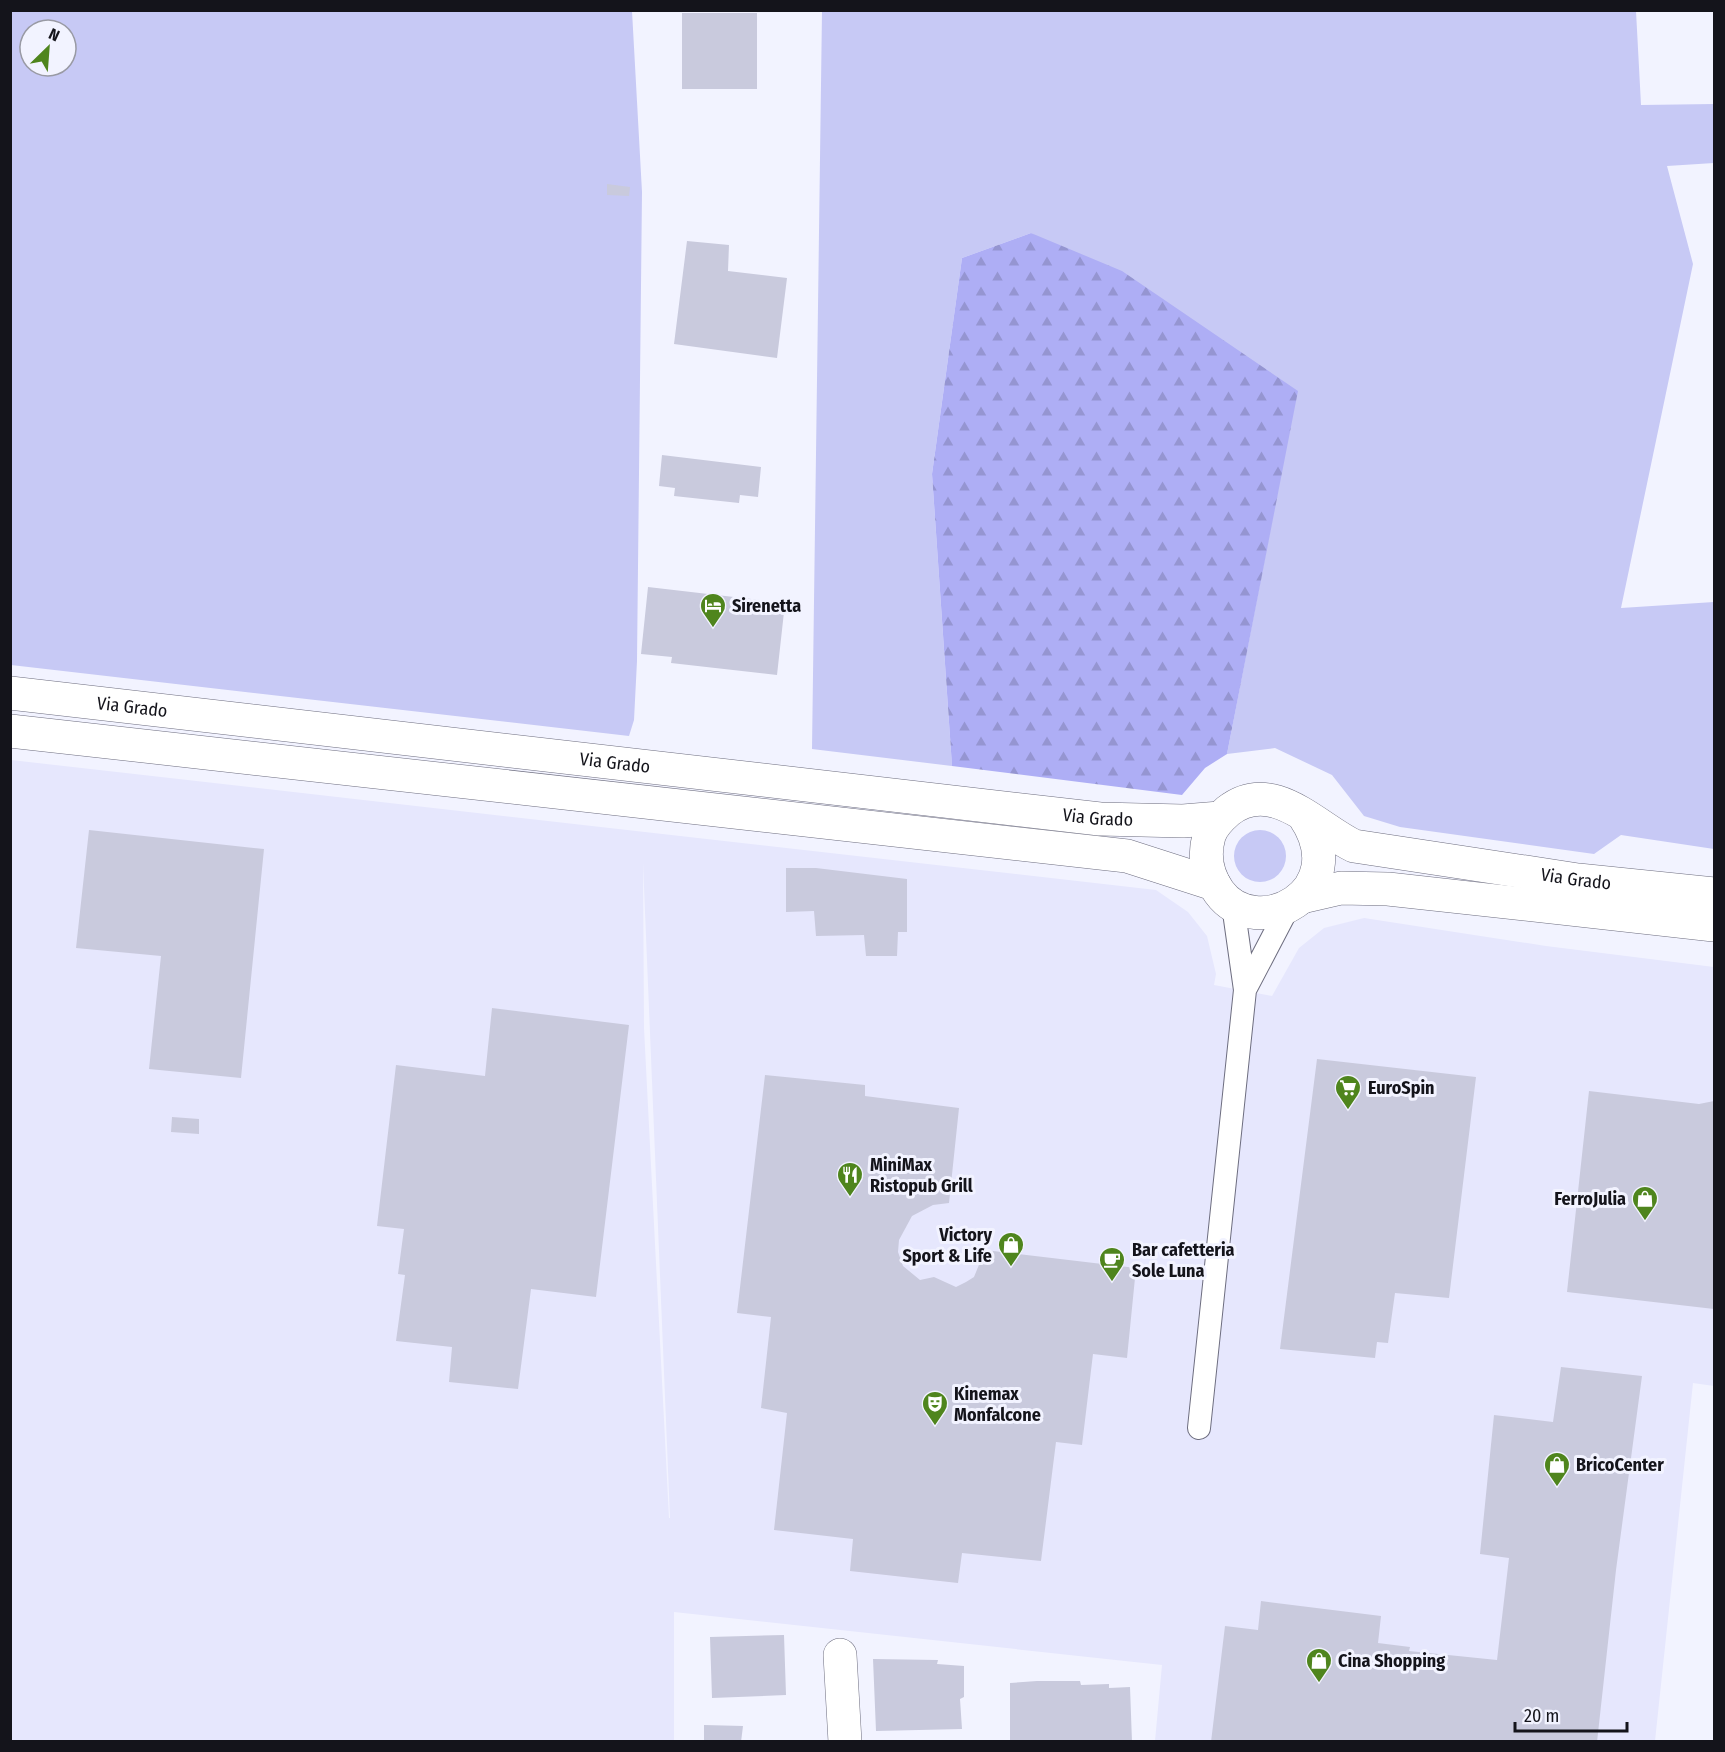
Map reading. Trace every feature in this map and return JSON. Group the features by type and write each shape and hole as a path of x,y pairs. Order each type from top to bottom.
{"main road":[{"name":"Via Grado","path":"10,693 1100,819 1183,822 1220,818 1235,806 1252,799 1271,799 1289,805 1354,846 1578,880 1714,894"},
{"name":"Via Grado","path":"10,731 1127,856 1223,894 1251,912 1270,912 1341,888 1388,889 1714,925"},
{"path":"1296,902 1313,883 1319,866 1319,848 1314,831 1304,816"},
{"path":"1220,818 1210,832 1206,850 1207,868 1223,894"},
{"path":"840,1655 845,1742"}],"lane":[{"path":"1199,1428 1245,990 1223,894"},
{"path":"1245,990 1296,902"}],"shaded area":[{"path":"11,11 632,11 642,192 637,661 634,720 629,736 11,665"},
{"path":"822,11 1636,11 1641,105 1714,104 1714,163 1667,166 1693,264 1621,608 1714,602 1714,849 1621,835 1594,854 1400,827 1364,816 1332,775 1275,748 1227,754 1297,391 1031,233 962,258 932,474 952,766 812,749"},
{"path":"11,760 1156,890 1188,912 1207,936 1216,974 1214,985 1272,996 1299,948 1324,928 1364,918 1546,946 1714,967 1714,1386 1693,1383 1655,1741 1155,1741 1162,1665 674,1612 674,1741 11,1742","holes":["643,863 670,1518 644,1028"]},
{"path":"1260,830 1270,832 1278,838 1284,846 1286,856 1284,866 1278,874 1270,880 1260,882 1250,880 1242,874 1236,866 1234,856 1236,846 1242,838 1250,832"}],"green space":[{"path":"1031,233 1122,271 1298,391 1227,754 1205,768 1182,795 952,766 932,474 962,258"}],"building":[{"path":"682,13 757,13 757,89 682,89"},
{"path":"607,184 630,187 629,196 607,195"},
{"path":"687,241 729,245 728,271 787,278 777,358 674,344"},
{"path":"662,455 761,467 758,497 740,495 739,503 674,496 675,488 659,486"},
{"name":"Sirenetta","path":"648,587 785,603 777,675 671,663 672,657 641,654"},
{"path":"89,830 264,849 241,1078 149,1069 161,956 76,948"},
{"path":"786,868 816,868 907,879 907,932 898,932 897,956 866,956 864,935 816,936 814,911 786,912"},
{"path":"492,1008 629,1025 596,1297 531,1289 518,1389 449,1382 452,1347 396,1341 405,1275 398,1274 404,1229 377,1226 396,1065 485,1076"},
{"path":"1317,1059 1476,1077 1449,1298 1395,1293 1388,1343 1377,1342 1375,1358 1280,1349"},
{"path":"765,1075 865,1085 865,1096 959,1108 949,1203 933,1205 912,1216 899,1240 898,1252 903,1266 920,1280 934,1277 956,1287 974,1277 985,1250 1136,1268 1127,1358 1093,1354 1082,1445 1056,1442 1041,1561 962,1553 958,1583 850,1571 853,1539 774,1530 787,1413 761,1408 771,1317 737,1313"},
{"name":"FerroJulia","path":"1589,1091 1699,1104 1714,1101 1714,1309 1567,1292"},
{"path":"172,1117 199,1119 199,1134 171,1132"},
{"path":"1561,1367 1642,1376 1616,1570 1597,1742 1211,1742 1225,1626 1258,1630 1261,1601 1381,1616 1378,1643 1410,1647 1409,1651 1497,1660 1509,1558 1480,1554 1494,1415 1553,1422"},
{"path":"784,1635 786,1695 712,1698 710,1637"},
{"path":"873,1659 938,1660 937,1664 964,1666 964,1697 960,1699 962,1729 876,1731"},
{"path":"1080,1681 1081,1685 1109,1684 1109,1688 1130,1687 1132,1742 1010,1742 1010,1683"},
{"path":"704,1725 743,1726 741,1742 704,1742"}],"place":[{"name":"Sirenetta","path":"713,629"},
{"name":"EuroSpin","path":"1348,1111"},
{"name":"MiniMax Ristopub Grill","path":"850,1198"},
{"name":"FerroJulia","path":"1645,1222"},
{"name":"Victory Sport & Life","path":"1011,1268"},
{"name":"Bar cafetteria Sole Luna","path":"1112,1283"},
{"name":"Kinemax Monfalcone","path":"935,1427"},
{"name":"BricoCenter","path":"1557,1488"},
{"name":"Cina Shopping","path":"1319,1684"}]}
